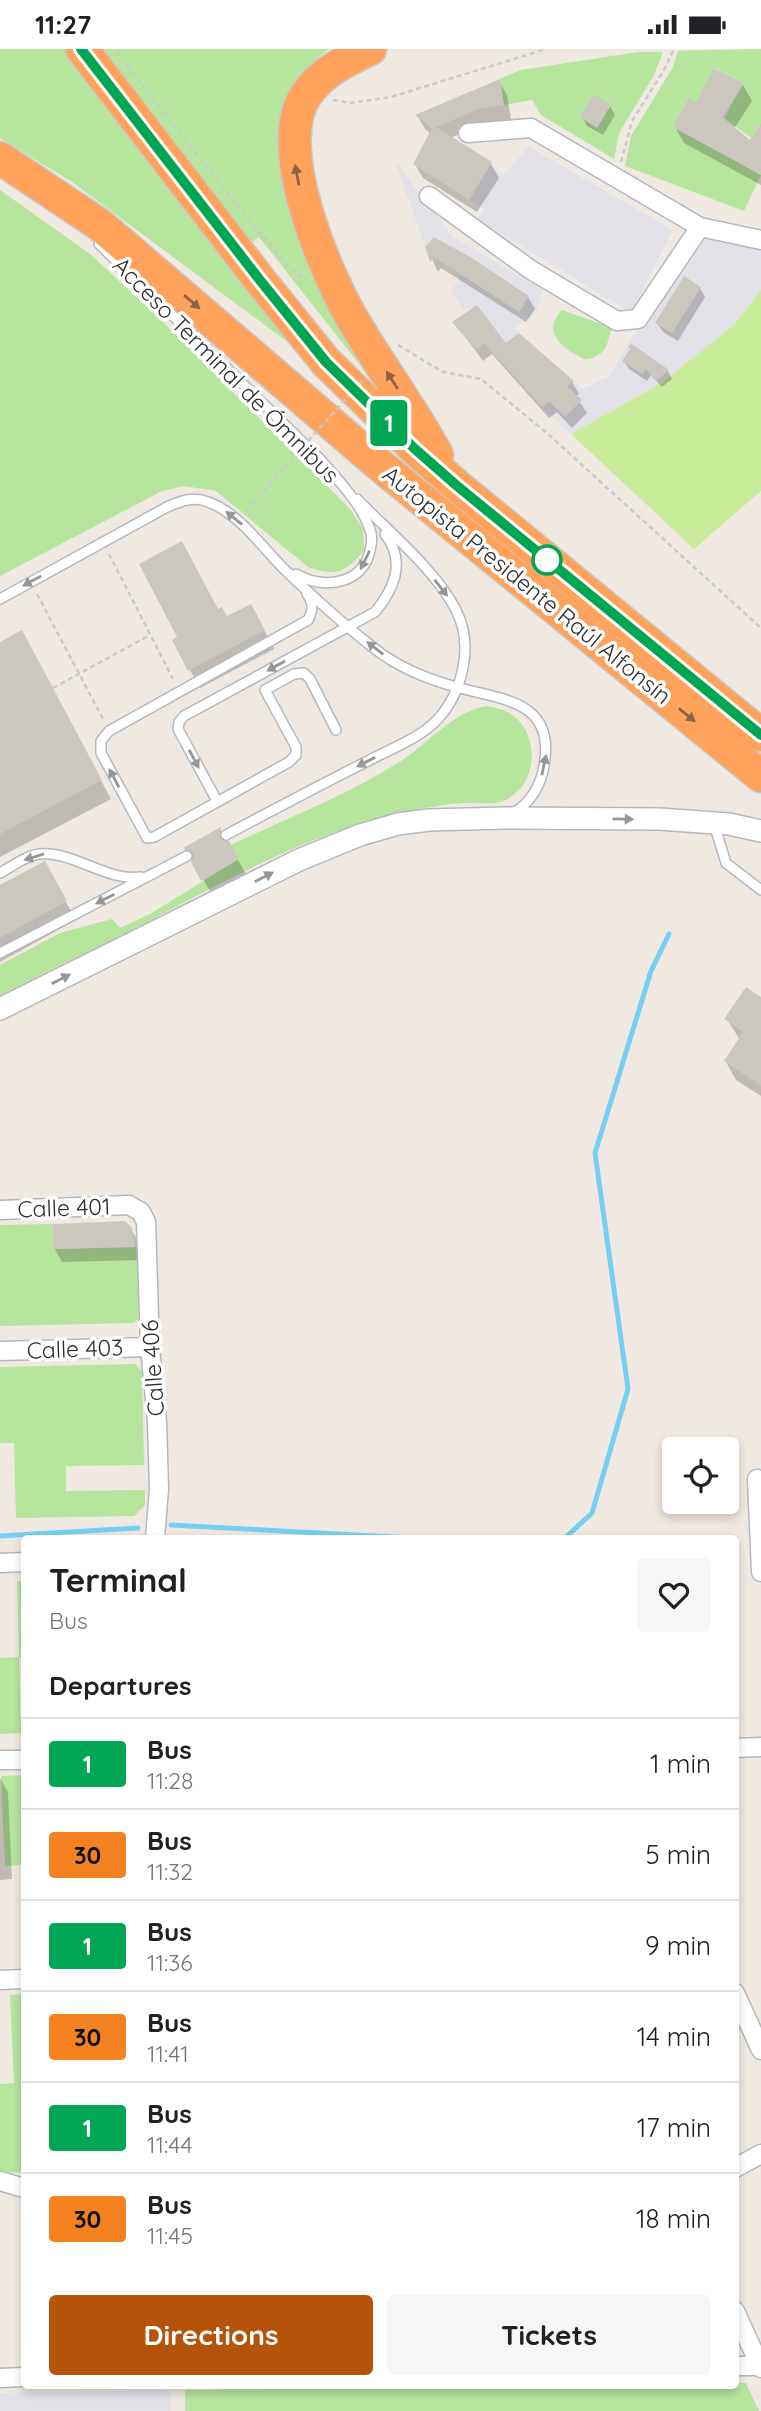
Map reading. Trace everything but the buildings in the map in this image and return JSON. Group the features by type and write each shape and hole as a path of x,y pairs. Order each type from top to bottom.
{"highway":[{"name":"Autopista Presidente Raúl Alfonsín","path":"82,49 253,247 326,362 415,449 452,481 761,735"},
{"path":"370,49 327,73 305,95 295,129 294,160 300,193 342,299 452,481"},
{"name":"Autopista Presidente Raúl Alfonsín","path":"0,158 100,225 382,467 761,776"},
{"path":"0,169 42,184"}],"street":[{"path":"468,133 531,128 699,227 761,240"},
{"path":"429,196 531,270 617,321 638,319 699,227"},
{"path":"0,1009 299,860 360,835 398,824 429,820 506,818 659,819 714,823 761,831"},
{"name":"Calle 401","path":"0,1210 129,1205"},
{"name":"Calle 406","path":"129,1205 141,1212 146,1222 159,1489 155,1535"},
{"name":"Calle 403","path":"0,1351 150,1347"},
{"path":"757,1479 761,1572"},
{"path":"0,1563 21,1562"},
{"path":"739,1748 761,1747"},
{"path":"0,1760 21,1760"},
{"path":"0,1980 21,1979"},
{"path":"739,2002 761,2050"},
{"path":"739,2166 761,2154"},
{"path":"0,2181 21,2186"},
{"path":"0,2191 21,2188"},
{"path":"739,2320 761,2367 739,2366"},
{"path":"0,2378 21,2378"}],"lane":[{"path":"42,184 85,229"},
{"name":"Acceso Terminal de Ómnibus","path":"93,238 282,421 343,485 359,510 371,535 370,552 362,568 350,579 315,582 282,566"},
{"path":"217,801 178,729 184,716 376,612 389,596 397,572 393,546 343,485"},
{"path":"226,835 418,733 435,722 456,687 465,659 465,644 457,612 428,572 343,485"},
{"path":"0,599 167,507 186,499 209,502 242,525 298,582 393,662 456,687 517,702 529,712 542,729 547,747 543,772 534,793 523,808 506,818"},
{"path":"298,582 312,600 312,613 308,620 109,731 100,741 100,753 147,838 154,837 289,762 296,755 296,747 265,690 294,674 304,673 310,679 336,730"},
{"path":"714,823 726,863 761,890"},
{"path":"0,873 32,855 47,854 116,877 150,876"},
{"path":"0,953 187,856"}],"path":[{"path":"115,49 253,247 342,299"},
{"path":"305,95 350,103 391,97 546,49"},
{"path":"617,179 632,121 674,49"},
{"path":"399,345 443,372 481,379 548,434 761,628"},
{"path":"249,508 363,380"},
{"path":"103,542 179,692"},
{"path":"31,582 109,731"},
{"path":"53,688 150,635"}],"shaded area":[{"path":"529,147 673,230 631,313 478,219 484,209 469,200 490,166 503,175"},
{"path":"395,161 453,237 543,290 534,315 514,328 519,333 493,354 485,343 498,333 477,305 464,311 451,292 472,258 434,237 425,247"},
{"path":"706,239 761,248 761,290 735,324 663,382 571,434 542,407 574,381 583,389 609,376 632,338"},
{"path":"170,2390 170,2411 0,2411 0,2393"}],"green space":[{"path":"0,49 69,49 293,346 72,182 0,138"},
{"path":"99,49 329,49 305,73 294,92 282,124 401,417 259,237 251,243"},
{"path":"761,49 761,122 754,133 761,145 724,118 744,83 715,68 713,105 673,127 761,175 744,211 625,166 631,136 673,67 678,51"},
{"path":"638,52 663,52 654,75 619,133 614,159 541,115 532,100 504,105 500,79 521,70"},
{"path":"0,190 90,254 160,319 350,509 363,529 364,551 351,564 333,572 308,567 216,491 184,486 162,491 0,576"},
{"path":"761,290 761,491 694,549 571,434 663,382 735,324"},
{"path":"562,310 612,328 602,352 584,359 557,340 554,323"},
{"path":"486,706 511,714 520,722 530,743 532,755 527,778 512,796 501,802 451,804 405,812 322,837 245,871 0,996 0,965 60,933 112,919 120,928 150,914 239,859 231,845 360,785 401,761 462,715"},
{"path":"52,1224 53,1249 139,1247 141,1316 134,1323 0,1326 0,1225"},
{"path":"135,1364 142,1371 144,1465 66,1466 66,1491 145,1490 145,1505 134,1516 16,1518 14,1443 0,1443 0,1367"},
{"path":"17,1581 21,1581 21,1733 0,1734 0,1658 19,1657"},
{"path":"21,1775 21,1865 5,1866 1,1776"},
{"path":"21,1994 21,2172 0,2173 0,2084 14,2083 10,1995"},
{"path":"739,2383 746,2383 759,2411 185,2411 185,2390 739,2389"}],"waterway":[{"path":"568,1535 592,1513 628,1389 595,1153 651,971 669,934"},
{"path":"171,1525 356,1535"},
{"path":"0,1536 138,1528"}],"bus line":[{"name":"1","path":"81,49 326,362 415,449 507,529 761,735"}]}
